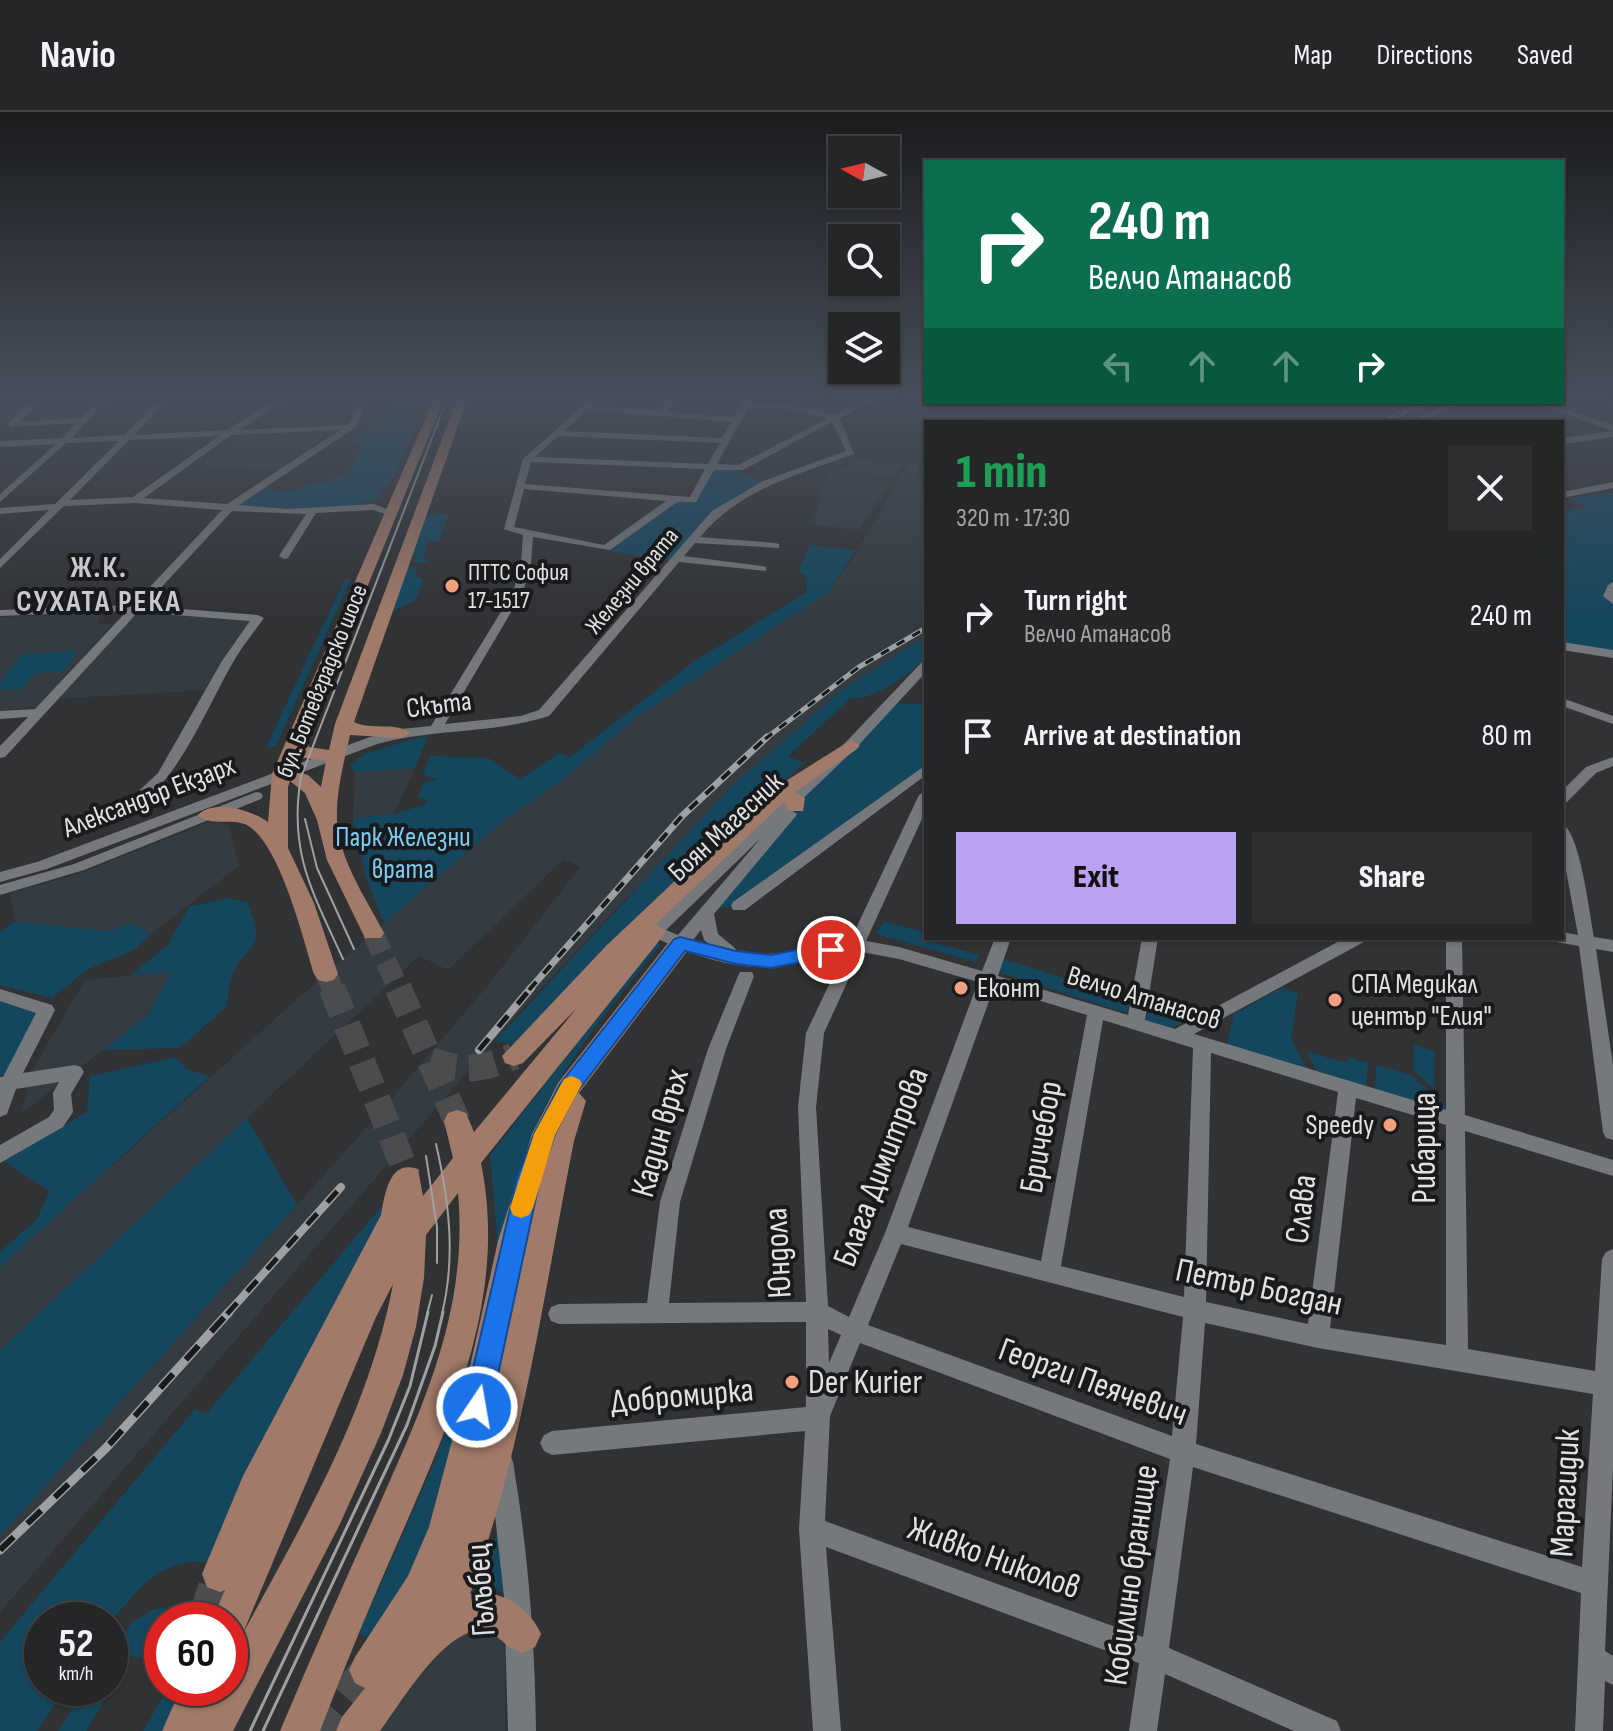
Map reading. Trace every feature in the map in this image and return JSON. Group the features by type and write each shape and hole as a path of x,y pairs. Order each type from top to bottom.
{"main road":[{"name":"бул. Ботевградско шосе","path":"326,974 303,903 278,848 286,779 299,732 409,470"},
{"name":"бул. Ботевградско шосе","path":"373,933 341,867 327,819 344,724 437,470"},
{"path":"344,724 357,731 401,733"},
{"path":"299,732 300,750 304,754 337,756"},
{"path":"514,1056 545,1028 665,901 791,800 851,745"},
{"path":"286,779 311,783 327,819"},
{"path":"208,815 232,814 253,819 267,829 278,848"},
{"path":"230,1597 371,1296 419,1220 655,931"},
{"path":"368,1670 421,1589 446,1527 529,1179 545,1134 567,1090 680,944"},
{"path":"356,1731 431,1634 451,1597 472,1541 497,1444 561,1141 585,1066"},
{"path":"300,1731 421,1448 458,1351 470,1284 474,1204 470,1171 457,1121"},
{"path":"212,1731 343,1484 378,1405 402,1328 411,1271 413,1207 405,1181 395,1216 255,1488 230,1597"},
{"path":"431,1634 467,1613 492,1610 505,1615 522,1634"},
{"path":"182,1731 193,1706"}],"street":[{"path":"0,499 32,470"},
{"path":"0,565 94,470"},
{"path":"135,500 178,470"},
{"path":"0,754 230,507 284,470"},
{"path":"525,470 509,529 528,533 606,548 674,499"},
{"path":"521,486 693,500 710,470"},
{"name":"Железни врата","path":"549,709 715,513 750,492 807,470"},
{"path":"1564,495 1613,485"},
{"path":"361,507 384,500 402,487"},
{"path":"0,511 135,500 313,511 382,508 392,513"},
{"path":"284,556 313,511"},
{"path":"436,729 518,592 526,564 528,533"},
{"path":"693,540 775,546"},
{"path":"676,558 762,569"},
{"path":"1612,585 1609,596 1613,601"},
{"path":"0,613 129,608 135,611 258,618 228,661 164,775 134,803 104,822"},
{"path":"1564,646 1613,654"},
{"name":"Боян Магесник","path":"655,931 833,763 924,667"},
{"path":"1564,703 1613,720"},
{"name":"Скъта","path":"337,756 401,733 522,720 549,709"},
{"path":"0,715 40,712"},
{"name":"Александър Екзарх","path":"0,890 79,867 208,815 337,756"},
{"path":"1564,797 1591,770 1613,761"},
{"path":"739,906 924,771"},
{"name":"Александър Екзарх","path":"0,877 286,779"},
{"name":"Юндола","path":"827,1731 812,1529 818,1418 817,1312 807,1107 815,1033 924,799"},
{"name":"Боян Магесник","path":"680,944 791,800"},
{"path":"1564,834 1587,942 1613,1132"},
{"path":"706,914 710,936 741,967"},
{"name":"Велчо Атанасов","path":"655,931 741,967 855,946 882,950 988,979 1613,1168"},
{"path":"1564,938 1613,946"},
{"name":"Блага Димитрова","path":"818,1418 895,1233 1002,940"},
{"path":"1135,1025 1150,940"},
{"path":"1174,1037 1354,940"},
{"name":"Рибарица","path":"1454,940 1457,1358"},
{"name":"Кадин връх","path":"657,1313 670,1202 741,967"},
{"path":"0,995 46,1010 4,1084 0,1109"},
{"name":"Бричебор","path":"1049,1273 1096,1013"},
{"name":"Кобилино бранище","path":"1143,1731 1183,1452 1195,1310 1202,1045"},
{"path":"0,1155 56,1122 64,1112 62,1093 75,1072 4,1084"},
{"name":"Слава","path":"1318,1337 1348,1089"},
{"name":"Петър Богдан","path":"895,1233 1195,1310 1318,1337 1609,1384"},
{"name":"Марагидик","path":"1589,1731 1602,1664 1594,1584 1606,1524 1613,1259"},
{"name":"Георги Пеячевич","path":"559,1314 817,1312 853,1330 1183,1452 1594,1584"},
{"name":"Добромирка","path":"552,1443 818,1418"},
{"name":"Гълъбец","path":"497,1444 513,1526 522,1634 522,1731"},
{"name":"Живко Николов","path":"812,1529 1154,1655 1327,1731"}],"shaded area":[{"path":"834,470 898,470 893,478 878,474 871,478 889,484 859,530 808,524 822,500 820,492"},
{"path":"905,470 917,470 914,475 924,477 924,637 842,690 732,786 521,1010 0,1612 0,1536 367,1127 485,989 581,866 563,860 448,970 419,956 0,1350 0,1267 315,983 503,821 561,781 637,717 828,592 853,558"},
{"path":"135,611 258,618 212,690 53,699"},
{"path":"102,613 97,624 113,624 36,708 0,710 0,617"},
{"path":"415,768 394,814 353,818 355,772"},
{"path":"214,820 229,826 239,866 151,934 133,923 106,931 15,921 10,893 75,875"},
{"path":"173,971 148,1015 21,1114 33,1069 85,980"},
{"path":"480,1625 501,1630 505,1650 505,1731 374,1731 428,1664 457,1635"}],"green space":[{"path":"350,470 396,470 388,486 381,487 379,498 363,503 328,508 238,505 265,488 287,492 303,489 307,484 328,483 330,478 346,477"},
{"path":"712,470 741,470 737,473 766,483 715,513 673,561 608,551 676,501 694,501"},
{"path":"1613,492 1613,654 1564,646 1564,511 1587,508 1570,498"},
{"path":"448,514 440,541 427,542 423,558 428,559 427,562 415,563 416,556 412,556 426,515"},
{"name":"Парк Железни врата","path":"810,545 856,550 828,592 637,717 561,781 503,821 384,923 365,875 353,818 394,814 424,805 428,800 418,798 423,783 438,779 423,775 430,756 489,758 520,779 559,753 570,757 693,662 807,592 806,575 798,573"},
{"path":"408,567 418,567 415,577 423,578 416,600 391,612"},
{"path":"345,579 351,579 276,746 266,747"},
{"path":"924,637 924,660 881,691 850,699 788,756 804,763 684,872 515,1044 495,1041 732,786 842,690"},
{"path":"78,651 62,672 35,673 22,689 0,690 0,682 23,654"},
{"path":"890,703 924,704 924,770 739,906 711,909 833,763"},
{"path":"424,736 426,740 415,768 355,772 350,765 364,754"},
{"path":"228,898 247,902 256,931 252,946 231,979 227,1006 180,1048 103,1050 148,1015 172,972 131,975 168,945 189,907"},
{"path":"15,921 106,931 133,923 151,934 134,950 88,969 52,998 0,985 0,932"},
{"path":"884,921 924,932 924,940 979,955 976,962 876,934"},
{"path":"655,943 661,944 585,1042 546,1104 522,1166 495,1276 497,1235 490,1155"},
{"path":"1000,958 1130,999 1127,1013 995,971"},
{"path":"1281,988 1298,993 1291,1039 1308,1072 1226,1047 1234,1014"},
{"path":"4,996 46,1010 13,1073 0,1076 0,1001"},
{"path":"1150,1003 1202,1014 1166,1030 1145,1025"},
{"path":"1414,1045 1435,1051 1434,1089 1413,1070"},
{"path":"1307,1052 1347,1063 1349,1057 1368,1063 1366,1089 1318,1074"},
{"path":"176,1057 186,1069 210,1076 0,1267 0,1252 36,1220 50,1191 3,1161 87,1112 90,1076"},
{"path":"1376,1065 1411,1075 1449,1109 1448,1115 1375,1093"},
{"path":"247,1118 297,1205 0,1536 0,1350"},
{"path":"393,1193 214,1562 179,1564 166,1569 154,1576 128,1602 33,1602 195,1409 206,1414"},
{"path":"479,1334 427,1545 370,1639 359,1633 432,1468"},
{"path":"502,1522 513,1600 494,1587 474,1591"},
{"path":"24,1613 24,1706 54,1706 37,1731 0,1731 0,1642"},
{"path":"144,1615 144,1659 132,1655 128,1662 128,1627"},
{"path":"75,1706 101,1706 86,1731 58,1731"},
{"path":"158,1706 184,1706 171,1731 143,1731"}],"tunnel":[{"path":"373,933 399,990"},
{"path":"326,974 333,990"},
{"path":"332,988 408,1177"},
{"path":"398,988 457,1121"},
{"path":"430,1060 452,1067 472,1068 514,1056"},
{"path":"210,1602 220,1574"},
{"path":"308,1731 329,1715 368,1670"}],"tram line":[{"path":"343,959 313,892 301,850 298,828 301,777 420,470"},
{"path":"305,819 317,868 354,949"},
{"path":"436,1144 444,1186 450,1250 442,1314"},
{"path":"426,1156 437,1227 437,1263"},
{"path":"427,1314 432,1295"},
{"path":"250,1731 388,1441 410,1386 428,1312"},
{"path":"263,1731 407,1425 435,1346 443,1312"}],"railway":[{"path":"765,739 859,667 924,629"},
{"path":"529,990 682,816 767,737"},
{"path":"479,1050 531,988"},
{"path":"227,1314 341,1187"},
{"path":"0,1550 106,1448 229,1312"}],"slow traffic":[{"path":"521,1208 545,1134 571,1084"}],"place":[{"name":"ПТТС София 17-1517","path":"452,586"},
{"name":"Еконт","path":"961,988"},
{"name":"СПА Медикaл център \"Елия\"","path":"1335,1000"},
{"name":"Speedy","path":"1390,1125"},
{"name":"Der Kurier","path":"792,1382"}],"district":[{"name":"Ж.К. СУХАТА РЕКА","path":"99,585"}],"route":[{"path":"477,1407 512,1241 529,1179 545,1134 567,1090 585,1066 680,944 736,958 771,962 831,950"}]}
